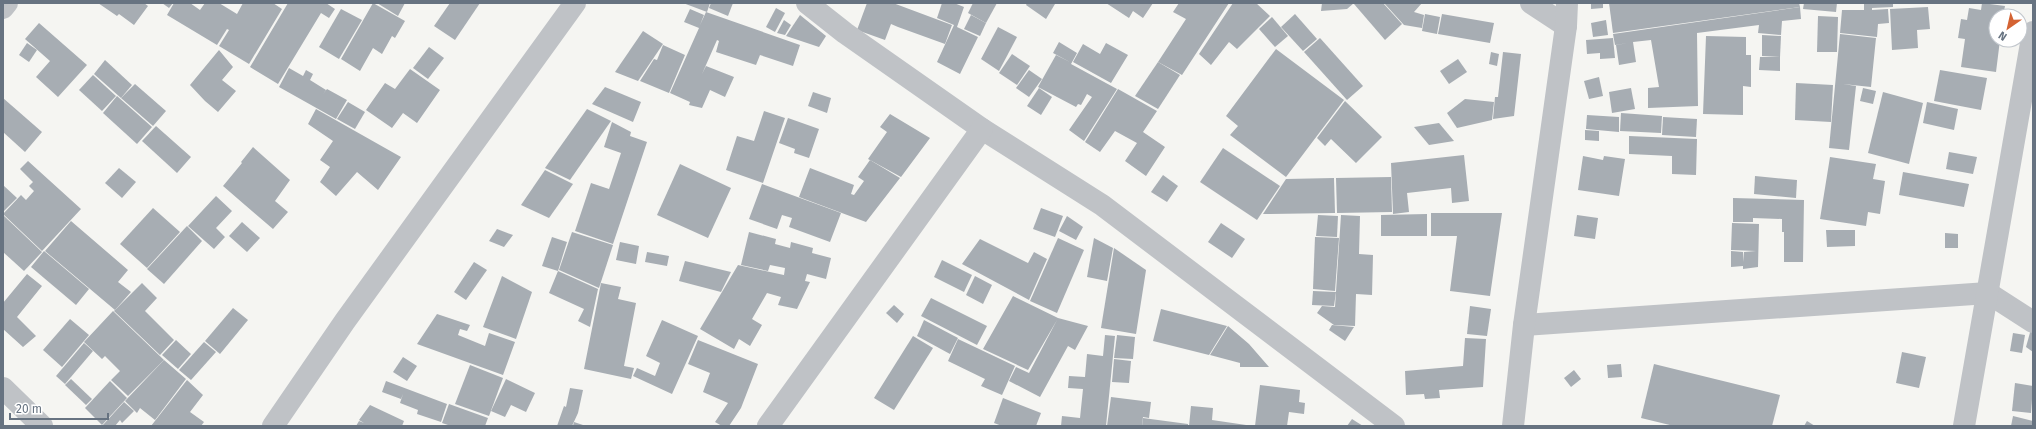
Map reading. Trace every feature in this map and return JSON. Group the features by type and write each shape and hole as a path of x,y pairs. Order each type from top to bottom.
{"street":[{"path":"3,8 7,3"},
{"path":"272,426 345,321 575,3"},
{"path":"807,3 845,33 982,129 1102,206 1394,426"},
{"path":"1531,3 1566,26"},
{"path":"1513,426 1524,326 1566,26 1567,3"},
{"path":"1964,426 2033,32"},
{"path":"768,426 982,129"},
{"path":"1524,326 1988,293 2033,322"},
{"path":"3,388 42,426"}],"building":[{"path":"98,3 144,3 148,6 134,25 119,14 117,16"},
{"path":"162,3 173,3 169,8"},
{"path":"174,3 190,3 200,10 205,3 219,3 237,14 243,3 273,3 282,9 249,64 219,46 229,30 227,29 217,45 167,15"},
{"path":"288,3 326,3 335,9 329,18 321,13 278,84 250,67"},
{"path":"373,3 405,21 395,38 392,36 382,54 373,48 360,71 341,59"},
{"path":"377,3 405,3 398,16"},
{"path":"450,3 480,3 455,40 434,26"},
{"path":"683,3 710,3 707,12"},
{"path":"711,3 733,3 728,16 709,8"},
{"path":"867,3 893,3 952,25 945,44 891,24 885,40 857,30"},
{"path":"942,3 954,3 964,7 957,27 978,37 960,74 937,62 954,25 937,18"},
{"path":"973,3 997,3 986,23 968,13"},
{"path":"1027,3 1055,4 1046,19 1026,5"},
{"path":"1106,3 1153,3 1143,18 1133,11 1129,18"},
{"path":"1179,3 1229,3 1182,75 1158,62 1186,19 1173,12"},
{"path":"1233,3 1256,3 1270,16 1237,49 1229,42 1211,65 1199,54"},
{"path":"1322,3 1354,3 1347,9 1321,11"},
{"path":"1383,3 1402,24 1385,40 1354,4"},
{"path":"1384,3 1422,3 1414,12 1424,15 1422,28 1404,25"},
{"path":"1591,3 1603,3 1603,8 1591,9"},
{"path":"1609,3 1799,3 1800,7 1613,33"},
{"path":"1804,3 1837,3 1836,12 1803,9"},
{"path":"1864,3 1893,3 1893,7 1872,8 1872,10 1888,9 1889,23 1878,24 1877,37 1840,33 1842,10 1864,10"},
{"path":"1982,3 2005,6 2005,8 1988,8 1988,48 1999,48 1996,72 1961,67 1965,39 1958,38 1961,19 1967,20 1969,8 1981,10"},
{"path":"1800,7 1801,19 1782,21 1781,35 1758,33 1759,25 1697,33 1698,106 1648,108 1648,88 1659,87 1651,40 1633,42 1636,62 1619,65 1616,45 1628,43 1615,45 1613,34"},
{"path":"1928,7 1930,29 1917,30 1918,48 1892,50 1890,9"},
{"path":"776,8 785,13 775,32 766,27"},
{"path":"341,9 362,20 339,59 319,47"},
{"path":"690,9 704,15 700,25 706,12 800,45 793,66 760,55 756,65 716,52 719,41 717,40 702,74 706,66 734,77 725,97 710,90 702,108 689,105 690,102 670,93 699,28 684,22"},
{"path":"1295,14 1317,39 1303,51 1281,27"},
{"path":"1425,14 1440,17 1437,34 1422,31"},
{"path":"1442,14 1494,23 1490,43 1438,34"},
{"path":"800,15 826,36 819,47 786,36"},
{"path":"971,15 986,23 980,36 964,29"},
{"path":"1818,16 1838,17 1837,52 1817,52"},
{"path":"1272,17 1288,36 1275,47 1259,29"},
{"path":"784,20 791,25 785,35 777,33"},
{"path":"1606,20 1608,35 1593,37 1591,23"},
{"path":"39,23 87,65 58,97 36,77 50,61 25,39"},
{"path":"998,27 1017,37 999,71 981,59"},
{"path":"643,31 663,44 638,81 615,72"},
{"path":"1840,34 1876,38 1871,87 1843,84 1856,86 1849,150 1829,148"},
{"path":"1762,35 1781,36 1780,57 1762,56"},
{"path":"1706,36 1746,37 1746,55 1751,55 1751,87 1743,86 1743,115 1703,114"},
{"path":"1320,38 1363,86 1347,100 1304,52"},
{"path":"1613,38 1615,58 1600,59 1600,53 1587,54 1586,40"},
{"path":"1059,42 1077,53 1071,64 1117,89 1084,141 1069,130 1092,97 1087,94 1081,105 1078,104 1076,107 1038,87 1056,55 1070,62 1053,53"},
{"path":"27,43 37,50 29,62 19,55"},
{"path":"1106,43 1128,55 1111,83 1073,62 1083,44 1100,54"},
{"path":"663,45 685,55 669,93 640,81 654,59 657,60"},
{"path":"429,47 444,58 428,79 413,68"},
{"path":"1276,49 1344,100 1286,177 1230,135 1238,126 1226,116"},
{"path":"219,50 233,67 222,80 236,91 218,112 190,85"},
{"path":"1491,52 1499,54 1497,66 1489,64"},
{"path":"1503,52 1521,54 1514,116 1493,119 1495,97 1498,97"},
{"path":"1012,54 1030,66 1017,85 999,73"},
{"path":"1760,57 1780,57 1780,71 1759,70"},
{"path":"1458,59 1467,72 1449,84 1440,71"},
{"path":"105,60 132,85 121,98 94,74"},
{"path":"1158,62 1180,75 1158,109 1135,96"},
{"path":"289,68 303,76 306,70 313,74 310,80 326,90 323,94 327,89 347,100 336,119 279,87"},
{"path":"410,69 440,90 417,123 403,113 392,128 366,110 385,83 395,89"},
{"path":"1029,70 1042,79 1029,97 1016,88"},
{"path":"1940,70 1987,78 1981,110 1934,101"},
{"path":"93,75 116,96 102,111 79,90"},
{"path":"1599,77 1603,96 1589,99 1584,81"},
{"path":"1796,83 1833,85 1831,122 1795,120"},
{"path":"135,84 166,111 153,126 121,98"},
{"path":"605,87 641,102 633,122 592,104"},
{"path":"1039,88 1052,97 1041,115 1027,106"},
{"path":"1631,88 1635,109 1612,113 1609,92"},
{"path":"1863,88 1876,91 1873,104 1860,101"},
{"path":"1118,89 1157,111 1143,132 1165,147 1146,176 1125,161 1137,143 1115,131 1100,152 1085,142"},
{"path":"813,92 831,98 827,113 808,106"},
{"path":"1883,92 1923,103 1909,164 1868,153"},
{"path":"117,96 152,127 137,144 103,113"},
{"path":"3,98 42,132 25,152 3,132"},
{"path":"1465,99 1494,102 1492,120 1457,128 1447,113"},
{"path":"1345,101 1382,137 1356,163 1331,139 1325,146 1317,138"},
{"path":"348,102 365,112 355,129 337,119"},
{"path":"1927,102 1958,109 1954,130 1923,123"},
{"path":"316,109 401,157 378,190 357,172 336,196 320,182 330,167 320,160 333,141 308,124"},
{"path":"587,109 611,121 570,180 545,168"},
{"path":"764,111 785,118 763,183 726,170 737,136 754,141"},
{"path":"1621,113 1662,116 1661,133 1620,131"},
{"path":"890,114 930,138 901,177 868,159 887,132 880,127"},
{"path":"1587,115 1619,117 1619,132 1586,129"},
{"path":"1663,117 1697,119 1696,137 1662,135"},
{"path":"788,118 819,129 809,158 794,153 795,149 779,143"},
{"path":"612,122 631,132 630,136 647,142 613,244 575,231 591,183 609,189 621,153 604,147"},
{"path":"1439,123 1454,141 1429,145 1414,127"},
{"path":"156,126 191,157 177,173 142,141"},
{"path":"1585,130 1599,131 1599,141 1585,140"},
{"path":"1629,136 1697,139 1696,175 1672,174 1672,156 1629,154"},
{"path":"253,147 290,180 275,201 288,212 273,229 223,186"},
{"path":"1223,148 1280,186 1257,220 1200,182"},
{"path":"1949,152 1977,157 1973,174 1946,169"},
{"path":"1464,155 1469,201 1452,203 1451,188 1407,193 1409,212 1393,214 1391,163"},
{"path":"1583,156 1603,160 1604,156 1625,159 1619,196 1578,190"},
{"path":"1830,157 1876,164 1873,179 1885,181 1880,214 1868,212 1866,226 1820,219"},
{"path":"870,160 900,178 866,222 799,197 810,168 854,185 851,194 854,195 864,181 858,177"},
{"path":"28,161 81,209 42,251 3,214 21,195 26,200 34,191 29,186 33,182 20,169"},
{"path":"680,164 731,188 708,238 657,215"},
{"path":"119,168 136,182 122,198 105,183"},
{"path":"545,170 573,184 549,218 521,205"},
{"path":"1903,172 1969,184 1964,207 1899,195"},
{"path":"1163,175 1178,186 1167,202 1151,192"},
{"path":"1755,176 1797,180 1796,198 1754,194"},
{"path":"1391,177 1392,212 1337,213 1336,178"},
{"path":"1334,178 1335,213 1263,214 1286,179"},
{"path":"762,184 841,213 830,242 789,227 792,218 782,215 777,229 749,219"},
{"path":"3,185 17,198 3,212"},
{"path":"216,196 232,211 216,228 225,237 214,249 188,226"},
{"path":"1733,198 1804,200 1803,262 1784,262 1784,232 1782,232 1782,219 1753,218 1753,222 1733,222"},
{"path":"153,208 180,232 147,268 120,244"},
{"path":"1041,208 1063,216 1055,237 1033,229"},
{"path":"1431,213 1502,213 1490,296 1450,291 1457,236 1431,236"},
{"path":"1427,214 1427,236 1381,236 1381,215"},
{"path":"3,215 42,252 24,271 3,252"},
{"path":"1318,215 1338,216 1337,237 1316,236"},
{"path":"1341,215 1360,216 1359,254 1373,255 1372,295 1356,294 1355,326 1334,325 1317,313 1322,306 1335,307"},
{"path":"1577,215 1598,218 1595,239 1574,236"},
{"path":"1067,216 1083,227 1076,240 1059,231"},
{"path":"71,221 128,270 118,282 131,292 115,310 45,251"},
{"path":"242,222 260,238 247,252 229,236"},
{"path":"1221,223 1245,239 1232,258 1208,242"},
{"path":"1732,223 1759,224 1758,267 1743,269 1743,266 1731,267 1731,251 1743,252 1743,262 1744,252 1756,251 1731,250"},
{"path":"187,226 202,241 164,284 147,269"},
{"path":"497,229 513,235 504,247 489,241"},
{"path":"1826,230 1855,230 1855,246 1827,247"},
{"path":"572,232 613,245 599,288 559,270"},
{"path":"749,232 776,239 775,244 790,248 791,242 813,248 812,253 831,258 826,279 807,274 805,281 810,282 797,309 778,305 781,297 767,293 752,319 762,325 750,346 739,339 734,349 700,329 738,265 793,277 784,275 785,268 770,265 768,271 741,265"},
{"path":"1945,233 1958,234 1958,248 1945,248"},
{"path":"552,237 567,242 558,271 542,266"},
{"path":"1315,237 1339,238 1335,291 1313,289"},
{"path":"1058,238 1084,250 1057,313 1030,301"},
{"path":"1094,238 1113,248 1107,281 1087,277"},
{"path":"980,239 1028,263 1034,252 1047,259 1029,300 962,264"},
{"path":"620,242 639,246 636,264 616,260"},
{"path":"1114,248 1146,270 1136,334 1101,328"},
{"path":"44,251 89,289 76,305 31,267"},
{"path":"647,252 669,256 667,266 645,262"},
{"path":"942,260 972,275 964,292 934,277"},
{"path":"685,261 731,272 721,292 679,281"},
{"path":"474,262 487,270 466,300 454,292"},
{"path":"558,271 598,289 590,327 578,321 584,309 549,293"},
{"path":"27,274 42,286 17,317 36,336 23,347 3,329 3,303"},
{"path":"502,276 532,292 516,339 483,327"},
{"path":"975,276 992,285 983,304 966,295"},
{"path":"142,283 157,298 145,311 174,340 160,355 114,311"},
{"path":"601,283 621,287 618,299 636,303 624,366 634,368 631,379 584,369"},
{"path":"1313,291 1336,292 1334,306 1312,305"},
{"path":"1013,296 1058,318 1088,326 1075,350 1068,346 1040,397 1009,381 1016,367 1029,373 1057,320 1028,370 983,349"},
{"path":"931,298 987,326 977,345 921,316"},
{"path":"894,305 904,314 897,323 886,313"},
{"path":"1470,306 1491,309 1487,336 1467,334"},
{"path":"233,308 248,320 220,354 205,341"},
{"path":"1161,309 1227,326 1209,355 1153,341"},
{"path":"113,311 164,360 128,396 111,380 120,371 105,356 102,359 84,342"},
{"path":"437,314 470,325 467,331 460,329 458,335 485,346 489,333 515,342 503,375 417,344"},
{"path":"70,319 89,335 62,367 43,350"},
{"path":"662,320 698,336 672,394 633,376 637,368 655,376 660,363 646,356"},
{"path":"924,320 958,338 950,354 917,336"},
{"path":"1332,325 1354,327 1345,341 1329,330"},
{"path":"1228,326 1249,344 1269,367 1240,367 1240,363 1210,355"},
{"path":"2031,329 2033,330 2033,352 2026,347"},
{"path":"2013,333 2025,335 2022,353 2010,351"},
{"path":"1105,335 1115,336 1106,426 1061,426 1062,416 1080,418 1083,389 1068,388 1069,376 1085,377 1087,354 1103,356"},
{"path":"1117,335 1135,337 1133,359 1114,358"},
{"path":"913,336 933,348 894,410 874,398"},
{"path":"1465,338 1486,339 1483,387 1439,390 1440,398 1425,399 1424,394 1406,395 1405,371 1463,366"},
{"path":"958,339 1015,366 1002,395 981,386 985,379 948,361"},
{"path":"176,340 191,354 178,369 162,355"},
{"path":"698,340 758,364 741,408 729,426 722,426 715,422 728,403 703,392 710,373 688,364"},
{"path":"204,342 216,352 191,380 179,370"},
{"path":"84,343 93,351 65,384 56,376"},
{"path":"1902,352 1926,357 1919,388 1896,383"},
{"path":"403,357 417,366 407,381 393,372"},
{"path":"1114,359 1131,361 1129,383 1112,382"},
{"path":"164,360 186,379 155,420 140,408 137,413 125,401"},
{"path":"1621,364 1622,377 1608,378 1607,365"},
{"path":"1654,364 1780,395 1772,426 1674,426 1641,418"},
{"path":"470,365 503,378 489,416 455,404"},
{"path":"1574,370 1581,379 1571,387 1564,378"},
{"path":"71,379 92,399 86,405 65,385"},
{"path":"506,379 535,393 526,412 511,405 505,417 491,411"},
{"path":"187,380 203,395 190,412 204,422 201,426 151,426"},
{"path":"110,381 127,398 102,425 85,408"},
{"path":"386,381 447,404 441,422 417,414 418,410 400,403 403,394 401,399 382,392"},
{"path":"2015,383 2033,386 2031,413 2012,411"},
{"path":"1260,385 1300,390 1299,402 1305,403 1304,414 1289,412 1287,426 1255,426"},
{"path":"570,388 583,390 578,413 572,426 557,426 564,406 566,407"},
{"path":"1111,397 1151,402 1149,418 1143,417 1142,426 1107,426"},
{"path":"1003,398 1041,413 1036,426 1002,426 994,423"},
{"path":"124,402 134,411 122,423 120,420 115,426 102,426"},
{"path":"449,404 488,418 485,426 451,426 442,423"},
{"path":"370,405 404,421 402,426 356,426 359,421 364,423 359,420"},
{"path":"1191,406 1213,408 1212,420 1253,426 1189,426"},
{"path":"2013,416 2033,421 2033,426 2011,426"},
{"path":"1143,418 1188,424 1188,426 1142,426"},
{"path":"1352,419 1363,426 1347,426"},
{"path":"1807,421 1815,426 1804,426"},
{"path":"574,422 586,426 573,426"}]}
